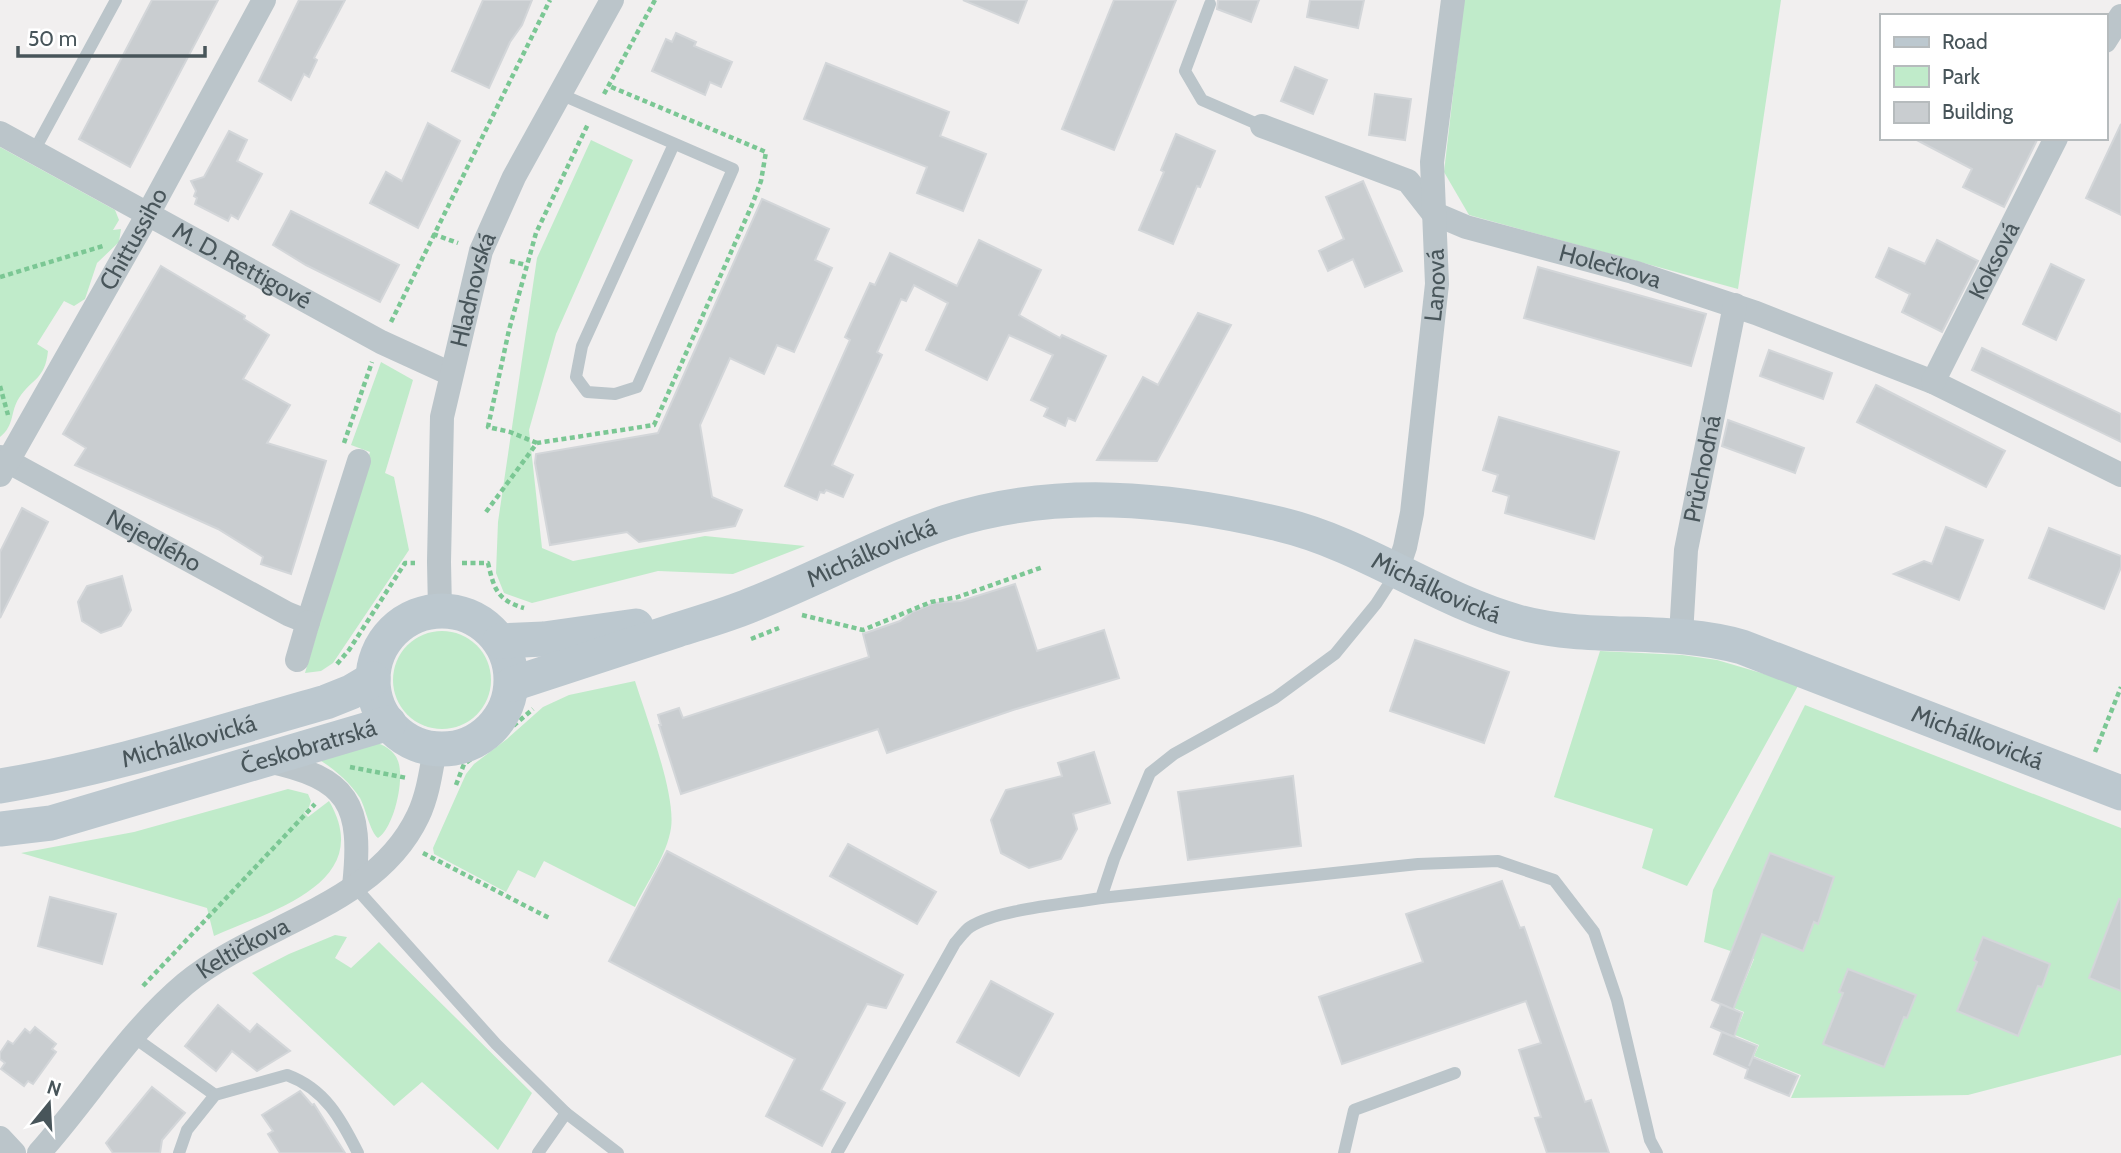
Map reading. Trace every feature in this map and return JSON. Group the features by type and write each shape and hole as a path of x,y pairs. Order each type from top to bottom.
{"street":[{"name":"Chittussiho","path":"3,464 148,214 264,0"},
{"name":"Hladnovská","path":"440,610 442,417 481,251 514,177 612,0"},
{"name":"Lanová","path":"1397,571 1412,513 1437,284 1432,162 1452,0"},
{"path":"2107,38 2121,16"},
{"name":"Holečkova","path":"1262,126 1408,181 1433,213 1466,227 1633,272 1735,305 1933,382 2121,475"},
{"name":"M. D. Rettigové","path":"0,133 381,342 451,374"},
{"name":"Koksová","path":"1933,382 2055,140"},
{"name":"Průchodná","path":"1681,635 1686,550 1735,305"},
{"path":"297,660 359,461"},
{"name":"Nejedlého","path":"3,464 288,614 309,622"},
{"name":"Michálkovická","path":"512,684 759,620 896,542 950,521 1012,508 1080,500 1159,502 1278,523 1319,536 1467,603 1519,622 1574,632 1681,635 1717,640 1759,652 2121,793"},
{"path":"440,610 459,613 479,621 500,641 509,662 512,684 500,719 488,732 472,743 435,749 410,741 389,723 377,702 373,678 382,646 392,632 405,622 421,614 440,610"},
{"name":"Michálkovická","path":"500,641 759,620"},
{"name":"Michálkovická","path":"0,786 59,775 326,702 351,692 373,678"},
{"name":"Českobratrská","path":"230,771 389,723"},
{"name":"Keltičkova","path":"47,1150 132,1035 168,999 209,967 320,907 384,863 407,836 419,814 429,783 435,749"},
{"path":"266,761 313,773 333,786 348,805 356,829 354,886"},
{"name":"Michálkovická","path":"0,829 51,823 230,771"},
{"path":"0,1138 14,1153"}],"lane":[{"path":"34,151 116,0"},
{"name":"Holečkova","path":"1210,4 1185,71 1202,100 1262,126"},
{"path":"560,94 733,169 637,387 615,394 587,391 576,377 582,346 674,144"},
{"path":"1101,898 1114,859 1150,773 1174,754 1275,698 1335,654 1389,587 1397,571"},
{"path":"837,1153 955,943 969,928 991,918 1101,898 1431,863 1498,861 1554,880 1594,932 1617,1000 1650,1140 1657,1153"},
{"path":"354,886 496,1044 566,1113 618,1153"},
{"path":"132,1035 215,1095"},
{"path":"1344,1153 1354,1110 1455,1073"},
{"path":"179,1153 187,1130 215,1095 287,1075 298,1079 329,1102 340,1116 358,1153"},
{"path":"538,1153 566,1113"}],"path":[{"path":"537,443 488,427 526,265 536,233 595,110 655,0"},
{"path":"433,234 457,243"},
{"path":"0,277 135,236"},
{"path":"510,261 526,265"},
{"path":"791,621 802,615 863,630 931,602 958,597 1043,566"},
{"path":"759,620 780,628"},
{"path":"2092,760 2121,687"},
{"path":"141,989 348,767 455,786 464,764 541,703"},
{"path":"423,853 551,919"}],"green space":[{"path":"1464,0 1781,0 1738,289 1469,215 1444,172"},
{"path":"591,140 633,160 556,334 529,430 542,548 573,561 705,536 805,546 733,574 658,571 532,603 504,593 496,573 498,522 537,258"},
{"path":"0,147 115,210 119,220 113,230 121,229 119,242 97,263 85,299 74,306 64,301 37,344 48,351 44,368 19,398 8,428 0,437"},
{"path":"381,362 413,380 385,473 394,477 409,550 333,663 321,671 305,673 370,452 351,445"},
{"path":"442,631 461,635 476,646 487,661 491,680 487,699 476,714 461,725 442,729 423,725 408,714 397,699 393,680 397,661 408,646 423,635"},
{"path":"1600,651 1682,655 1717,660 1799,684 1687,886 1642,868 1653,829 1554,797"},
{"path":"635,681 665,776 671,828 656,868 635,907 544,861 535,878 518,870 506,892 434,854 433,848 466,774 474,764 543,707 569,695"},
{"path":"1805,705 2121,828 2121,1055 1968,1095 1791,1098 1801,1075 1754,1056 1759,1045 1735,1035 1744,1012 1734,1008 1754,959 1704,942 1713,890"},
{"path":"373,742 391,751 400,769 397,803 389,824 378,838 356,792 340,775 315,757"},
{"path":"288,789 308,794 311,801 304,812 308,817 329,801 340,829 339,853 328,873 310,890 288,904 214,936 207,908 21,853 134,832"},
{"path":"335,935 347,937 335,958 351,968 379,942 532,1093 498,1150 422,1082 394,1106 252,973"}],"building":[{"path":"152,0 218,0 130,167 79,139"},
{"path":"299,0 345,0 314,58 317,60 309,77 304,74 291,100 259,81"},
{"path":"483,0 532,0 489,88 452,71"},
{"path":"963,0 1027,0 1018,23"},
{"path":"1114,0 1176,0 1114,150 1062,129"},
{"path":"1218,0 1259,0 1251,22 1217,9"},
{"path":"1310,0 1364,0 1358,28 1307,17"},
{"path":"676,33 696,42 694,46 732,62 721,87 710,82 705,95 652,71 666,39 672,42"},
{"path":"826,63 949,112 940,136 986,154 963,211 917,193 927,167 804,119"},
{"path":"1295,67 1327,80 1313,114 1281,101"},
{"path":"1375,94 1411,99 1405,140 1369,135"},
{"path":"428,123 460,141 418,228 370,203 386,172 402,181"},
{"path":"2121,124 2121,215 2086,198"},
{"path":"229,131 247,140 237,161 262,174 238,219 231,215 228,221 195,204 196,191 191,181 204,177"},
{"path":"1176,134 1215,151 1173,244 1139,230 1164,172 1161,170"},
{"path":"1917,140 2037,140 2004,207 1963,187 1972,169"},
{"path":"1363,181 1402,271 1365,287 1353,259 1328,271 1319,251 1344,239 1326,197"},
{"path":"762,199 829,229 815,260 832,268 794,352 777,345 764,374 730,358 700,425 712,497 742,510 735,526 639,542 627,532 550,545 535,463 536,454 658,433"},
{"path":"291,211 399,265 380,302 306,265 273,245"},
{"path":"979,240 1041,270 1019,315 1060,338 1062,335 1106,356 1075,421 1068,418 1065,426 1044,416 1048,408 1031,400 1053,355 1009,335 987,380 926,350 948,303 914,285 906,301 901,299 877,352 882,355 832,465 853,475 843,497 826,490 824,493 820,492 817,500 785,486 850,340 845,337 870,283 875,285 890,253 957,286"},
{"path":"1937,240 1978,261 1942,332 1902,312 1910,294 1876,277 1889,248 1925,264"},
{"path":"2051,264 2084,280 2056,340 2023,324"},
{"path":"161,266 245,316 244,319 269,335 243,379 290,405 267,443 326,461 291,574 261,564 263,557 218,529 75,465 86,448 63,434"},
{"path":"1538,267 1706,314 1691,366 1524,318"},
{"path":"1198,313 1231,325 1157,461 1097,460 1143,377 1158,385"},
{"path":"1982,348 2121,414 2121,442 1972,370"},
{"path":"1769,350 1832,373 1823,399 1760,376"},
{"path":"1876,385 2005,451 1986,487 1857,422"},
{"path":"1499,417 1619,452 1594,539 1505,513 1509,496 1493,491 1498,475 1483,470"},
{"path":"1728,420 1804,448 1795,473 1722,446"},
{"path":"22,508 48,522 0,618 0,552"},
{"path":"1946,527 1983,540 1959,600 1894,574 1924,561 1932,564"},
{"path":"2049,528 2121,556 2121,567 2104,609 2029,578"},
{"path":"122,576 131,610 121,626 101,633 82,621 78,602 87,586"},
{"path":"1015,584 1037,651 1104,630 1119,678 1013,710 887,753 878,729 681,794 658,715 679,708 683,718 869,657 863,634 900,621 912,612 934,603 961,601"},
{"path":"1415,640 1509,672 1484,743 1390,711"},
{"path":"1094,752 1110,803 1073,814 1077,829 1061,859 1029,868 1001,853 991,820 1006,790 1062,776 1058,763"},
{"path":"1293,776 1301,846 1188,860 1178,792"},
{"path":"848,844 936,892 917,924 830,876"},
{"path":"667,851 903,975 886,1008 867,1004 821,1090 845,1103 822,1146 766,1116 795,1059 609,961"},
{"path":"1770,853 1834,877 1818,924 1814,922 1803,951 1762,934 1733,1010 1712,1000"},
{"path":"1502,881 1520,928 1524,927 1585,1102 1591,1100 1609,1153 1547,1153 1535,1118 1541,1117 1519,1050 1541,1043 1526,1001 1342,1064 1319,997 1423,962 1406,914"},
{"path":"50,897 116,914 102,964 38,946"},
{"path":"2121,899 2121,991 2089,978"},
{"path":"1983,937 2050,964 2018,1036 1957,1011 1977,962 1974,960"},
{"path":"1848,969 1916,995 1884,1067 1823,1044 1843,993 1839,992"},
{"path":"991,981 1053,1014 1019,1076 957,1042"},
{"path":"1721,1004 1742,1013 1734,1037 1711,1027"},
{"path":"218,1005 250,1032 257,1024 290,1051 257,1071 232,1051 216,1071 185,1046"},
{"path":"35,1027 56,1044 52,1049 56,1052 33,1084 28,1081 24,1086 1,1069 5,1063 0,1059 0,1053 8,1041 13,1044 25,1029 30,1033"},
{"path":"1722,1032 1757,1046 1749,1066 1753,1057 1798,1076 1789,1096 1745,1078 1748,1069 1714,1054"},
{"path":"152,1087 185,1113 162,1140 160,1153 113,1153 106,1143"},
{"path":"300,1091 314,1104 345,1153 280,1153 268,1134 273,1131 262,1115"}]}
